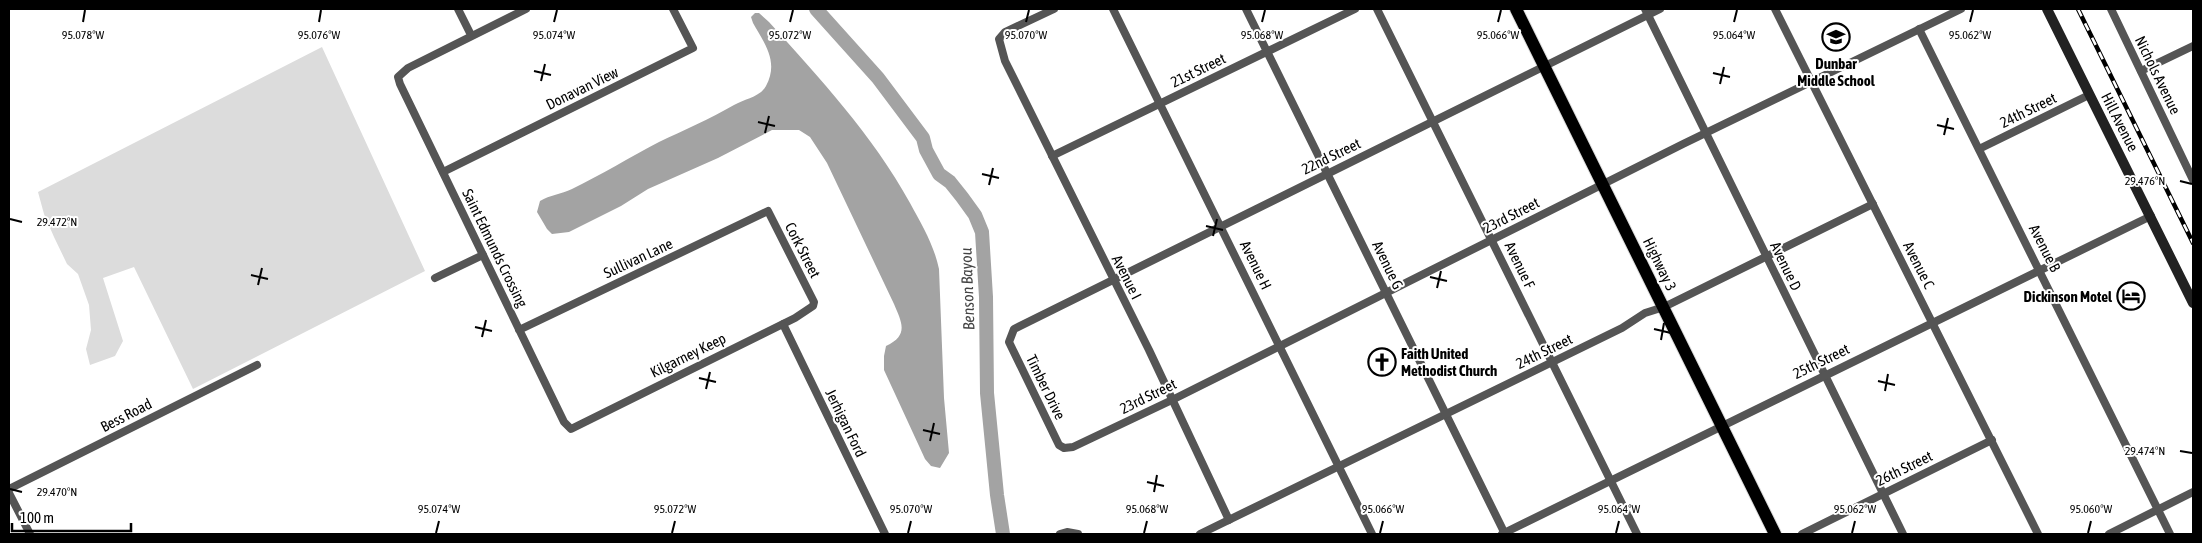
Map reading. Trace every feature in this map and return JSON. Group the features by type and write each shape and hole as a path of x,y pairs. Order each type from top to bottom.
{"main road":[{"name":"Highway 3","path":"1516,9 1775,534"}],"street":[{"path":"458,9 471,35 526,9"},
{"name":"Donavan View","path":"443,172 693,48 673,9"},
{"name":"Avenue I","path":"1054,9 1005,32 999,39 1005,61 1229,520"},
{"name":"Avenue H","path":"1113,9 1372,534"},
{"name":"Avenue G","path":"1246,9 1504,534"},
{"name":"21st Street","path":"1052,156 1356,9"},
{"name":"Avenue F","path":"1377,9 1637,534"},
{"name":"22nd Street","path":"1014,329 1544,66 1647,12 1660,9"},
{"name":"Avenue C","path":"1775,9 1813,81 2038,534"},
{"name":"23rd Street","path":"1072,447 1172,400 1706,133 1961,9"},
{"name":"Hill Avenue","path":"2047,9 2193,303"},
{"name":"Nichols Avenue","path":"2111,9 2193,180"},
{"name":"Avenue D","path":"1647,12 1903,534"},
{"name":"Avenue B","path":"1919,29 2170,534"},
{"name":"Saint Edmunds Crossing","path":"471,35 408,68 398,77 564,422 571,428"},
{"path":"2141,71 2193,46"},
{"name":"24th Street","path":"1979,149 2089,95"},
{"name":"24th Street","path":"1200,534 1622,328 1645,312 1664,307 1873,204"},
{"name":"Cork Street","path":"768,211 814,302"},
{"name":"Sullivan Lane","path":"519,330 768,211"},
{"name":"25th Street","path":"1504,534 1610,480 2151,216"},
{"path":"434,278 483,255"},
{"name":"Kilgarney Keep","path":"571,428 783,324 807,311 813,306 814,302"},
{"name":"Jerhigan Ford","path":"783,324 885,534"},
{"name":"Timber Drive","path":"1014,329 1009,342 1059,445 1064,448 1072,447"},
{"name":"Bess Road","path":"9,491 257,365"},
{"name":"26th Street","path":"1802,534 1992,440"},
{"path":"9,491 30,534"},
{"path":"2109,534 2193,492"},
{"path":"1060,534 1066,532 1078,534"}],"shaded area":[{"path":"755,13 759,13 769,22 845,108 895,178 931,243 939,269 944,398 949,453 940,468 931,466 925,459 884,370 886,346 893,342 901,333 902,328 897,311 827,163 810,137 799,130 772,130 718,158 648,189 621,206 569,232 552,234 537,212 540,201 572,189 659,142 760,93 770,77 771,61 766,46 751,17"},
{"path":"322,47 425,271 193,389 134,267 103,278 123,341 115,356 90,365 86,349 91,330 89,305 78,274 67,264 54,237 44,214 38,192"}],"waterway":[{"name":"Benson Bayou","path":"816,9 878,78 923,138 926,150 939,174 950,182 962,197 975,215 982,232 986,297 987,393 997,495 1003,534"}],"railway":[{"path":"2078,9 2193,243"}],"place":[{"name":"Dunbar Middle School","path":"1836,37"},
{"name":"Dickinson Motel","path":"2131,296"},
{"name":"Faith United Methodist Church","path":"1382,362"}]}
